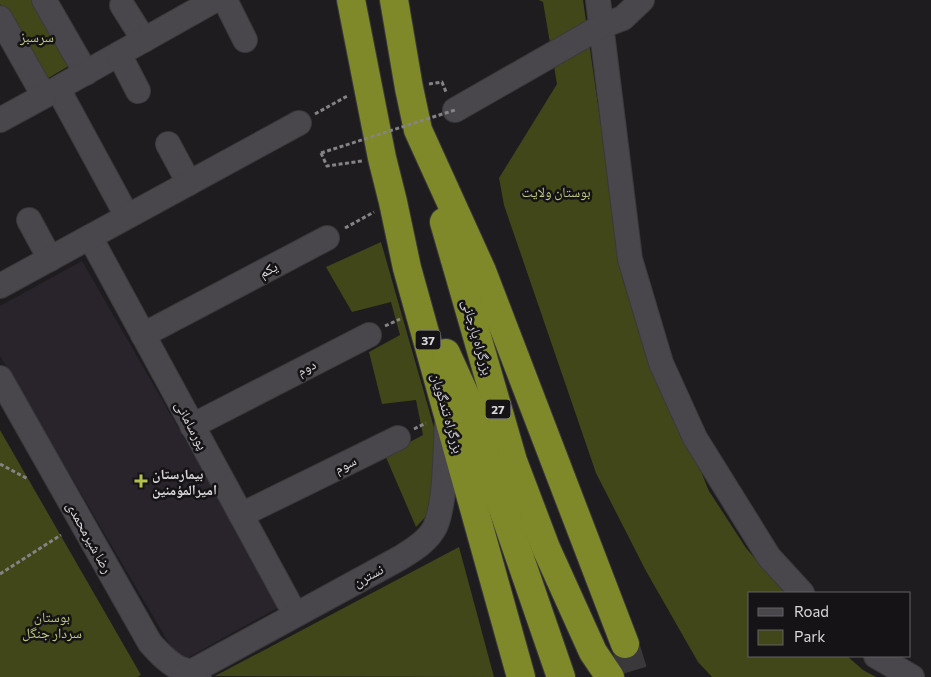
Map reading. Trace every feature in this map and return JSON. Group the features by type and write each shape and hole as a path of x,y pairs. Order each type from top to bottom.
{"highway":[{"name":"بزرگراه تندگویان","path":"351,0 382,158 407,268 521,677"},
{"path":"394,0 418,130 482,271 625,644"},
{"name":"بزرگراه یارجانی","path":"418,130 513,460 546,548 593,652 610,677"},
{"path":"407,268 466,397 561,677"}],"street":[{"path":"44,0 86,73"},
{"path":"225,0 245,40"},
{"path":"598,0 630,259 661,362 700,446 769,557 801,592"},
{"path":"455,110 602,26 623,18 642,0"},
{"path":"0,120 144,40 204,3"},
{"path":"122,5 144,40"},
{"path":"0,18 51,92 127,216"},
{"path":"118,54 138,92"},
{"path":"0,286 299,123"},
{"path":"168,144 189,183"},
{"path":"29,220 50,258"},
{"name":"پورسامانی","path":"90,237 295,614"},
{"name":"یکم","path":"143,335 326,238"},
{"name":"دوم","path":"192,426 369,335"},
{"name":"رضا شیرمحمدی","path":"0,378 150,643 165,659 191,675"},
{"name":"نسترن","path":"191,675 295,614 400,558 422,544 434,528 441,507 448,411"},
{"name":"سوم","path":"240,515 398,438"},
{"path":"878,657 912,677"}],"path":[{"path":"299,123 367,85"},
{"path":"382,158 327,166 321,153 455,110"},
{"path":"326,238 393,202"},
{"path":"369,335 419,310"},
{"path":"398,438 448,411"},
{"path":"0,464 28,479"},
{"path":"0,574 61,535"}],"shaded area":[{"name":"بیمارستان امیرالمؤمنین","path":"82,261 281,606 180,662 0,356 0,306"}],"green space":[{"name":"سرسبز","path":"0,0 34,0 72,64 45,80 0,4"},
{"name":"بوستان ولایت","path":"539,0 583,0 623,281 709,491 746,548 784,592 748,592 748,657 848,657 863,670 876,677 712,677 698,662 646,571 596,473 504,205 499,178 557,84 543,2"},
{"path":"381,242 435,431 431,511 416,527 385,455 423,435 416,400 382,404 369,352 400,335 391,302 352,312 326,267"},
{"name":"بوستان سردار جنگل","path":"0,430 141,675 137,677 0,677"},
{"path":"459,547 494,677 215,676"}],"tunnel":[{"path":"625,644 635,677"}],"place":[{"name":"بیمارستان امیرالمؤمنین","path":"141,481"}]}
